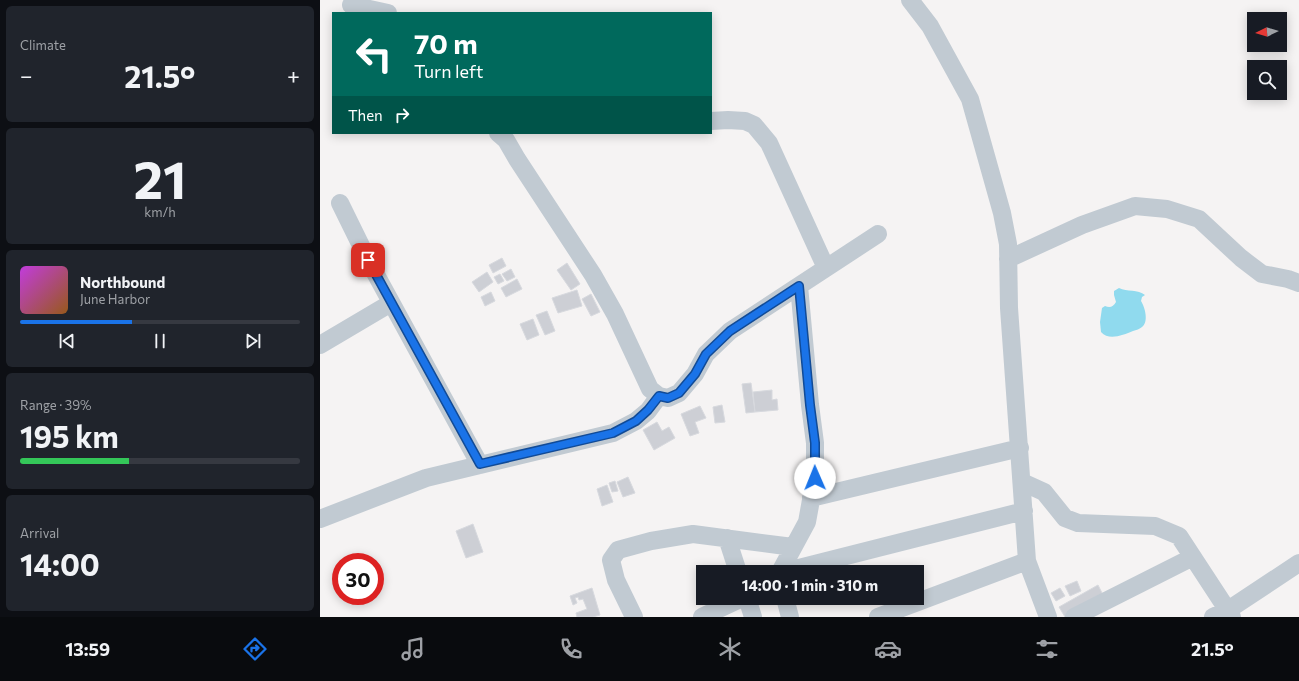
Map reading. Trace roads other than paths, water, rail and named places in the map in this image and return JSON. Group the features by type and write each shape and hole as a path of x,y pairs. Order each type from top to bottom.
{"street":[{"path":"910,0 930,26 970,99 1002,213 1008,244 1010,308 1027,561 1048,617"},
{"path":"351,6 383,12"},
{"path":"712,122 728,120 744,121 754,125 769,143 826,268"},
{"path":"499,134 506,140 593,275 616,314 650,389 659,396 668,398 679,393 695,374 706,354 730,331 878,234"},
{"path":"340,203 391,303 480,464"},
{"path":"1008,259 1082,225 1135,206 1167,208 1199,219 1241,258 1262,274 1288,278 1299,283"},
{"path":"784,565 807,522 815,478 815,443 799,286"},
{"path":"320,345 391,303"},
{"path":"320,519 426,478 613,433 636,421 648,410 659,396"},
{"path":"811,498 1020,448"},
{"path":"1022,482 1044,492 1065,518 1078,523 1155,526 1179,536 1193,557 1225,615 1299,563"},
{"path":"811,565 1024,511"},
{"path":"634,617 616,580 611,560 618,550 651,540 693,534 793,548"},
{"path":"727,538 736,565"},
{"path":"1074,617 1193,557"},
{"path":"878,617 909,612 1027,561"},
{"path":"702,617 727,605"},
{"path":"749,605 753,617"},
{"path":"787,605 790,617"}],"water":[{"path":"1119,288 1139,292 1145,295 1142,297 1141,301 1146,318 1142,327 1112,337 1104,335 1101,332 1100,322 1102,308 1105,306 1111,307 1115,304 1114,291"}]}
